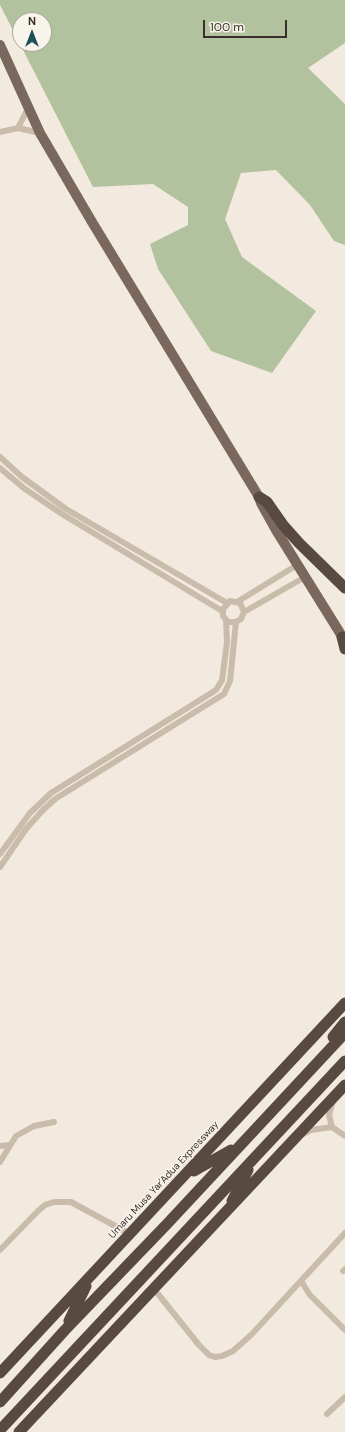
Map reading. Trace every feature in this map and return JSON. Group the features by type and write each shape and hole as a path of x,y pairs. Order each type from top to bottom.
{"highway":[{"path":"259,497 267,502 283,525 299,543 345,588"},
{"path":"344,639 345,649"},
{"name":"Umaru Musa Yar'Adua Expressway","path":"0,1373 345,1003"},
{"path":"320,1060 326,1046 345,1022"},
{"path":"0,1402 65,1330 167,1224 345,1033"},
{"path":"0,1430 256,1156 341,1068 345,1061"},
{"path":"19,1432 345,1085"},
{"path":"186,1175 239,1146"},
{"path":"225,1214 256,1156"},
{"path":"65,1330 90,1276"},
{"path":"83,1342 129,1314"}],"main road":[{"path":"0,45 40,133 92,222 259,497 297,565 344,639"}],"street":[{"path":"18,128 28,108"},
{"path":"0,132 18,128 40,133"},
{"path":"0,854 20,825 39,804 56,789 212,694 220,686 222,680 227,642 226,620 222,611 62,514 9,476 1,463"},
{"path":"1,463 66,509 227,603 237,602 297,565"},
{"path":"0,477 9,476"},
{"path":"161,574 165,567"},
{"path":"244,612 305,577"},
{"path":"226,620 236,622 241,620 244,612 242,605 237,602"},
{"path":"222,611 227,603"},
{"path":"0,867 18,840 43,810 55,799 220,698 228,686 236,622"},
{"path":"194,705 198,712"},
{"path":"141,736 144,744"},
{"path":"92,766 96,773"},
{"path":"335,1096 329,1115 332,1127 345,1136"},
{"path":"0,1162 16,1136 25,1130 54,1122"},
{"path":"298,1136 311,1130 332,1127"},
{"path":"0,1146 10,1145"},
{"path":"0,1250 38,1211 45,1205 54,1202 71,1202 130,1234"},
{"path":"154,1289 199,1345 209,1355 215,1357 228,1354 251,1335 345,1233"},
{"path":"301,1281 310,1295 345,1330"},
{"path":"327,1414 345,1397"}],"green space":[{"path":"0,0 345,0 345,43 308,68 345,104 345,245 334,241 310,205 276,170 241,173 225,219 242,257 316,311 272,373 211,351 158,269 150,244 188,225 188,207 153,184 93,187 24,52 52,52 52,12 12,12 12,28 0,5"}]}
